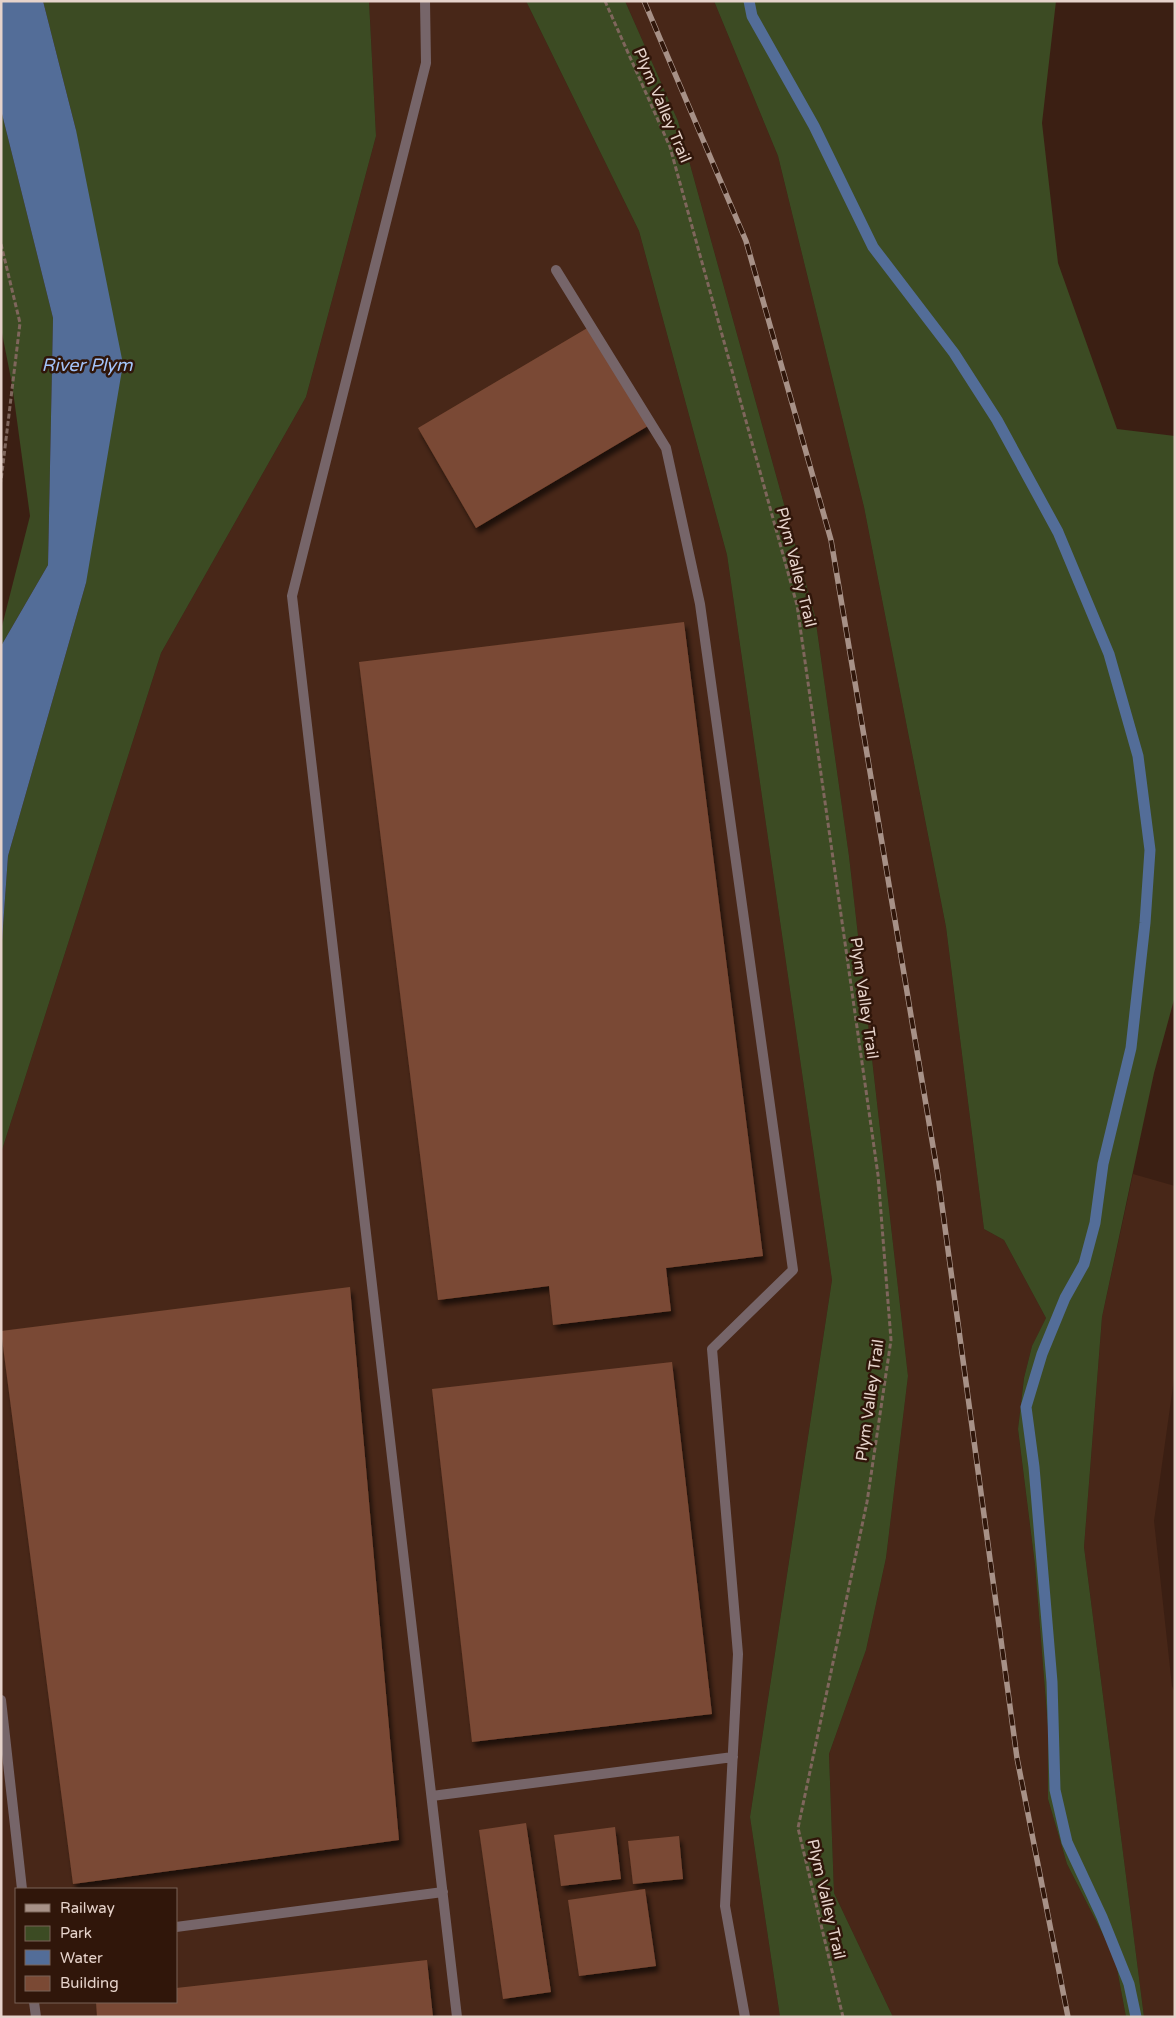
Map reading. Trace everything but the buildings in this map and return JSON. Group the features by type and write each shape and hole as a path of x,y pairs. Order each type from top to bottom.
{"lane":[{"path":"425,1 426,63 292,596 457,2017"},
{"path":"556,270 666,448 700,604 793,1270 712,1349 738,1654 726,1906 745,2017"},
{"path":"1,1700 22,1888"},
{"path":"432,1796 733,1758"},
{"path":"178,1927 443,1892"},
{"path":"34,2003 36,2017"}],"path":[{"name":"Plym Valley Trail","path":"604,1 670,147 797,605 878,1175 891,1340 867,1502 798,1828 843,2017"},
{"path":"1,244 20,323 1,481"}],"shaded area":[{"path":"369,1 526,1 639,231 727,555 832,1280 750,1817 780,2017 1,2017 1,1153 161,653 306,397 376,136"},
{"path":"625,1 714,1 778,156 864,507 946,927 984,1229 1004,1240 1046,1318 1032,1346 1024,1378 1018,1429 1035,1565 1048,1728 1048,1799 1067,1864 1115,1958 1126,2017 893,2017 834,1893 829,1754 866,1650 886,1558 908,1376 849,856 815,616 678,121"},
{"path":"1133,1174 1175,1186 1175,1372 1154,1521 1172,1686 1175,1693 1175,2017 1144,2017 1084,1547 1102,1317"}],"green space":[{"path":"43,1 369,1 376,136 306,397 161,653 1,1153 1,955 8,856 86,583 76,130"},
{"path":"526,1 625,1 678,121 815,616 849,856 908,1376 886,1558 866,1650 829,1754 834,1893 893,2017 780,2017 750,1817 832,1280 727,555 639,231"},
{"path":"714,1 1056,1 1042,123 1058,263 1117,429 1175,436 1175,996 1154,1073 1102,1317 1084,1547 1144,2017 1126,2017 1115,1958 1067,1864 1048,1799 1048,1728 1035,1565 1018,1429 1024,1378 1032,1346 1046,1318 1004,1240 984,1229 946,927 864,507 778,156"},
{"path":"1,110 53,318 48,565 1,646 1,630 30,516 12,384 1,328"}],"water":[{"name":"River Plym","path":"1,1 43,1 76,130 123,364 86,583 8,856 1,955 1,646 48,565 53,318 1,110"}],"waterway":[{"path":"749,1 752,16 814,126 873,247 954,353 997,420 1058,532 1109,654 1138,756 1150,850 1145,923 1131,1048 1103,1164 1095,1223 1084,1264 1065,1298 1042,1354 1026,1407 1034,1467 1052,1682 1055,1790 1067,1842 1102,1917 1129,1984 1136,2017"}],"railway":[{"path":"644,1 746,241 831,540 938,1176 1017,1758 1068,2017"}]}
